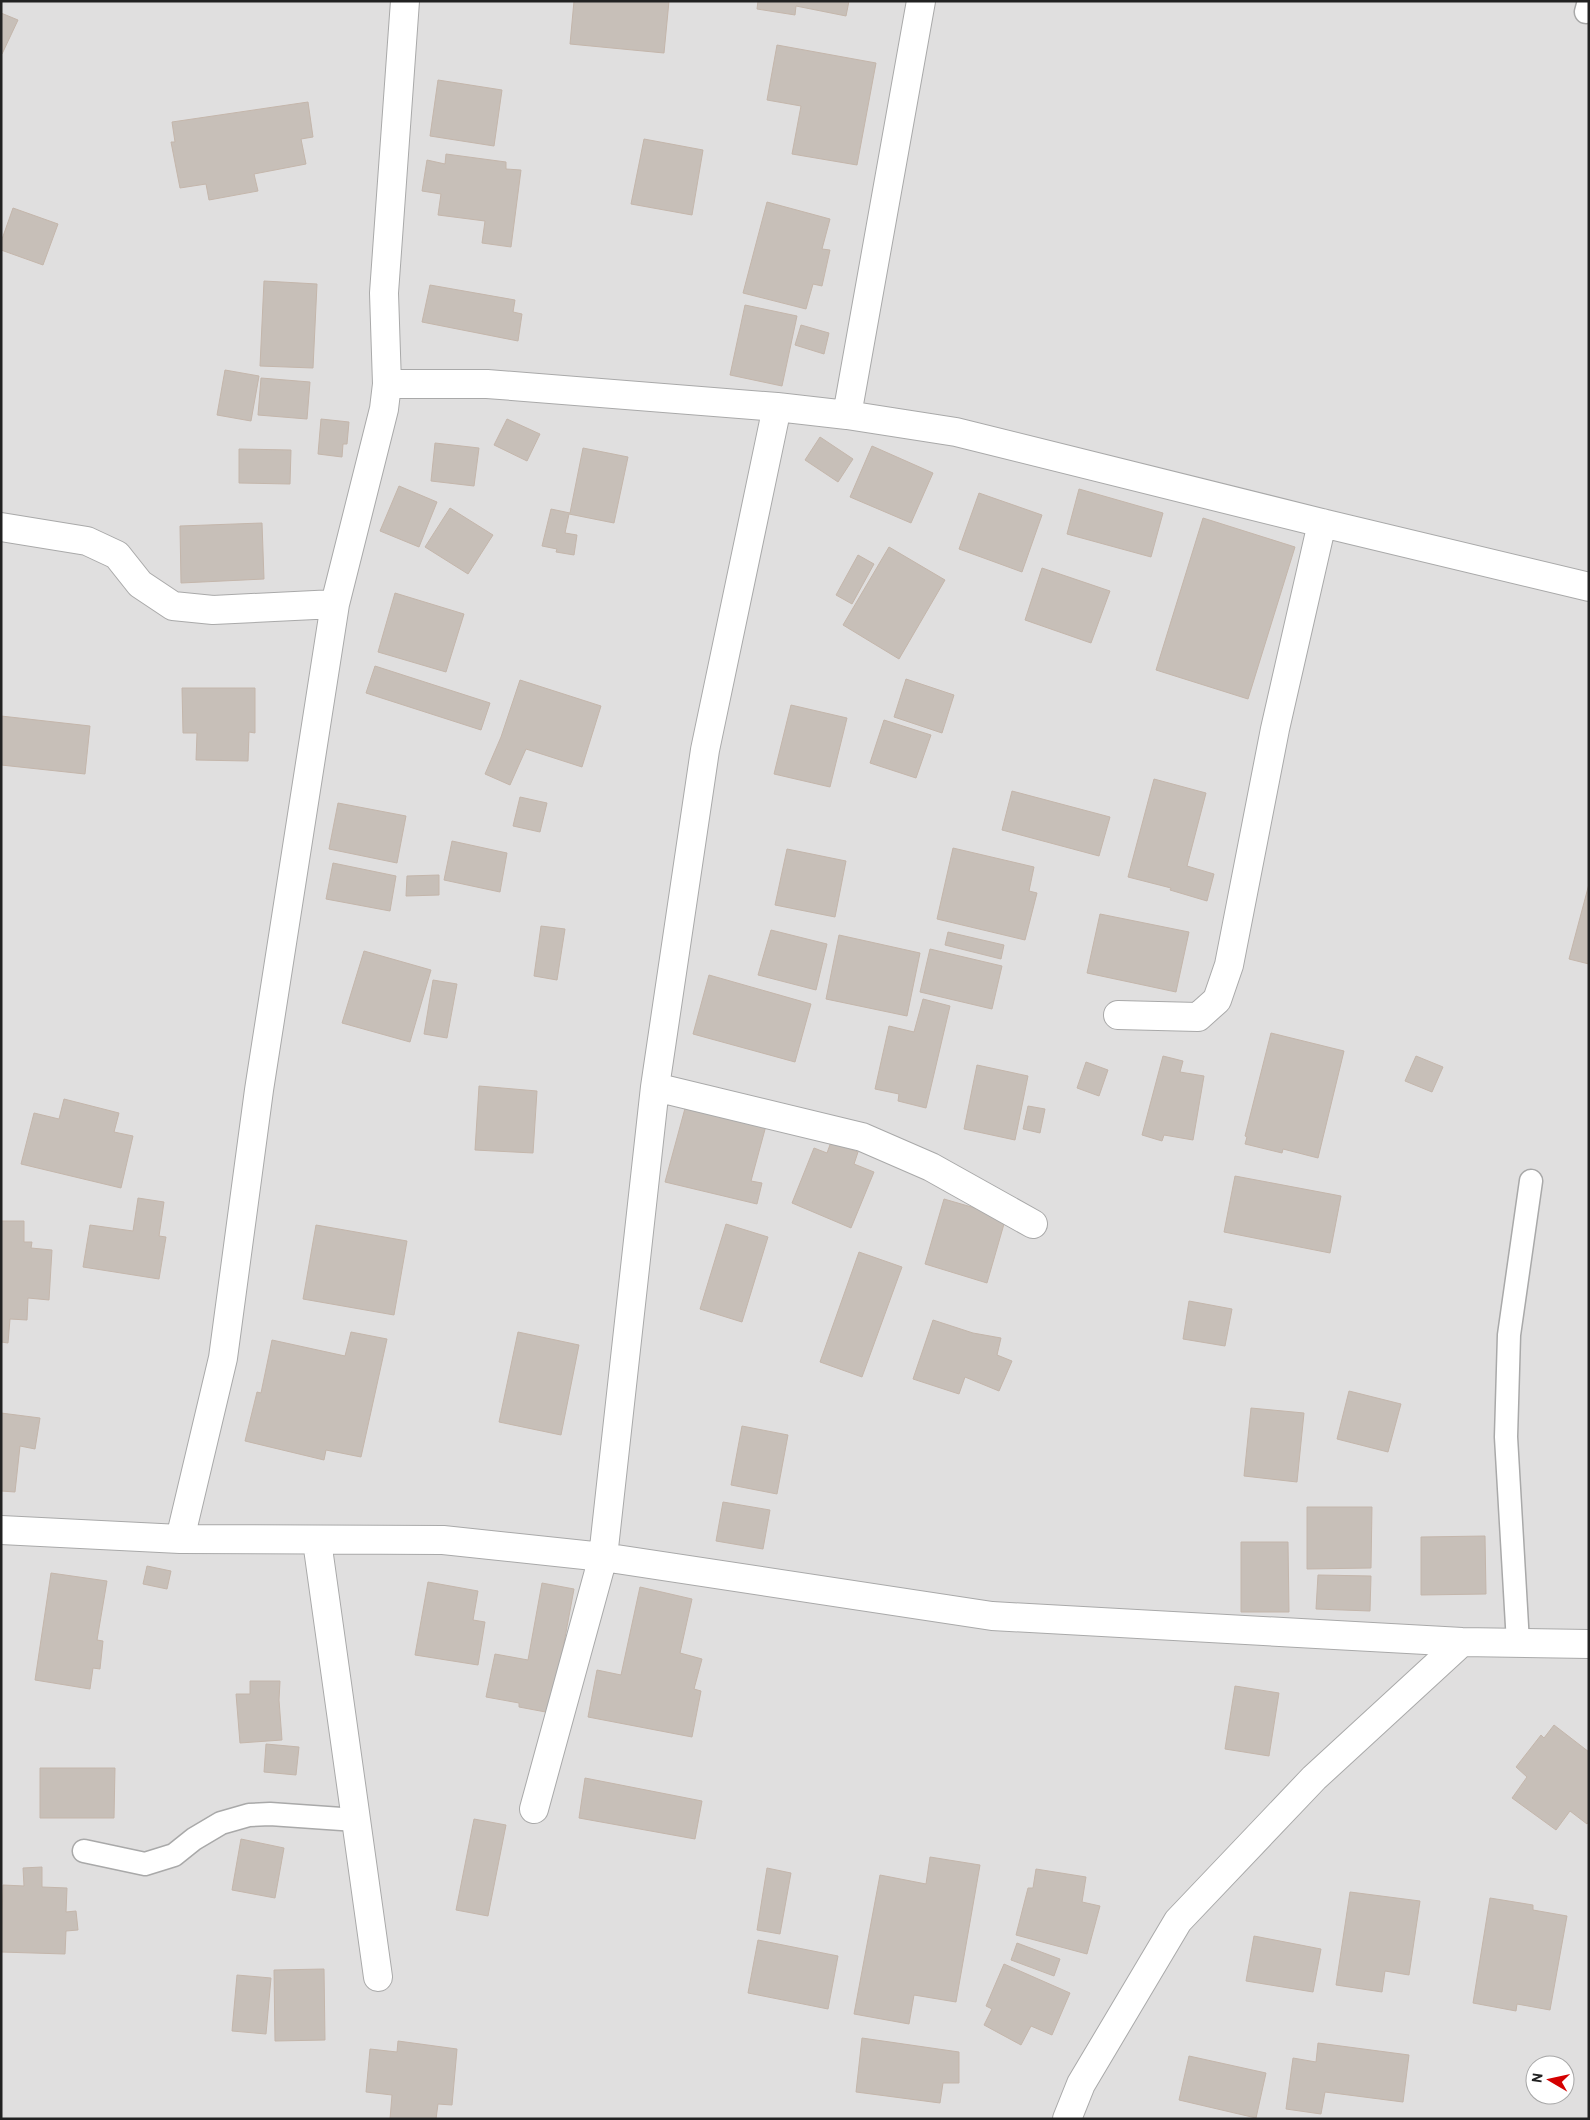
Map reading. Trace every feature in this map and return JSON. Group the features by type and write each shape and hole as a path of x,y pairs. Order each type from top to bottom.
{"street":[{"path":"180,1539 224,1358 259,1090 335,604 384,410 387,384 384,293 405,1"},
{"path":"846,414 921,1"},
{"path":"387,384 487,384 777,407 846,414 956,432 1589,587"},
{"path":"534,1809 603,1557 655,1087 705,750 777,407"},
{"path":"1118,1015 1198,1017 1217,1000 1229,965 1275,729 1322,523"},
{"path":"1,527 87,541 117,555 140,584 173,606 213,610 335,604"},
{"path":"655,1087 862,1137 931,1166 1033,1224"},
{"path":"1,1530 180,1539 443,1540 603,1557 992,1616 1462,1642 1589,1644"},
{"path":"317,1541 378,1976"},
{"path":"1067,2119 1081,2084 1178,1921 1314,1778 1462,1642"}],"lane":[{"path":"1518,1644 1506,1428 1509,1335 1531,1180"},
{"path":"84,1851 145,1864 174,1855 194,1839 221,1823 249,1815 270,1814 356,1820"}],"shaded area":[{"path":"1,1 1589,1 1589,2119 1,2119"}],"building":[{"path":"574,1 669,1 664,53 570,44"},
{"path":"758,1 849,1 846,16 796,6 795,15 757,9"},
{"path":"1,13 18,20 2,54 1,54"},
{"path":"777,45 876,63 857,165 792,154 801,106 767,100"},
{"path":"438,80 502,90 494,146 430,136"},
{"path":"308,102 313,137 301,139 306,164 254,174 258,191 209,200 206,184 180,188 171,142 175,142 172,122"},
{"path":"644,139 703,150 692,215 631,204"},
{"path":"446,154 506,162 506,169 521,170 511,247 482,243 485,221 438,215 441,194 422,191 427,160 445,164"},
{"path":"767,202 830,219 822,249 830,250 822,286 813,284 806,309 743,293"},
{"path":"13,208 58,224 43,265 1,250 1,242"},
{"path":"264,281 317,284 313,368 260,366"},
{"path":"430,285 515,300 513,312 522,314 518,341 422,322"},
{"path":"745,305 797,316 782,386 730,375"},
{"path":"801,325 829,333 824,354 795,345"},
{"path":"225,370 259,376 251,421 217,415"},
{"path":"261,378 310,382 307,419 258,415"},
{"path":"321,419 349,422 347,444 343,444 342,457 318,454"},
{"path":"507,419 540,434 527,461 494,445"},
{"path":"820,437 853,459 838,482 805,460"},
{"path":"435,443 479,448 474,486 431,481"},
{"path":"872,446 933,473 911,523 850,497"},
{"path":"583,448 628,457 614,523 569,514 565,533 577,535 574,555 556,552 557,549 542,546 551,509 570,513"},
{"path":"239,449 291,450 290,484 239,483"},
{"path":"399,486 437,502 419,547 380,531"},
{"path":"1079,489 1163,513 1151,557 1067,534"},
{"path":"979,493 1042,515 1022,572 959,549"},
{"path":"450,508 493,535 468,574 425,547"},
{"path":"1203,518 1295,547 1248,699 1156,670"},
{"path":"262,523 264,579 181,583 180,526"},
{"path":"889,547 945,580 899,659 843,625"},
{"path":"858,555 874,564 852,604 836,595"},
{"path":"1042,568 1110,591 1091,643 1025,620"},
{"path":"395,593 464,614 446,672 378,652"},
{"path":"375,666 490,703 481,730 366,693"},
{"path":"906,679 954,695 942,733 894,717"},
{"path":"520,680 601,706 582,767 526,749 510,785 485,774 501,737"},
{"path":"182,688 255,688 255,733 249,732 248,761 196,760 197,733 183,733"},
{"path":"791,705 847,718 830,787 774,774"},
{"path":"1,716 90,726 85,774 1,765"},
{"path":"884,720 931,735 916,778 870,763"},
{"path":"1154,779 1206,793 1187,866 1214,874 1207,901 1170,890 1171,888 1128,877"},
{"path":"1012,791 1110,817 1099,856 1002,830"},
{"path":"520,797 547,803 540,832 513,826"},
{"path":"338,803 406,816 397,863 329,849"},
{"path":"452,841 507,853 500,892 444,880"},
{"path":"953,848 1034,867 1029,891 1037,893 1025,940 937,919"},
{"path":"787,849 846,861 835,917 775,905"},
{"path":"333,863 396,876 390,911 326,899"},
{"path":"439,875 439,895 406,896 407,876"},
{"path":"1589,884 1589,964 1569,959"},
{"path":"1100,914 1189,932 1176,992 1087,973"},
{"path":"541,926 565,929 557,980 534,976"},
{"path":"771,930 827,944 816,990 758,975"},
{"path":"948,932 1004,945 1001,959 945,945"},
{"path":"839,935 920,953 907,1016 826,999"},
{"path":"930,949 1002,966 992,1009 920,992"},
{"path":"364,951 431,970 410,1042 342,1023"},
{"path":"709,975 811,1004 795,1062 693,1034"},
{"path":"433,980 457,984 447,1038 424,1034"},
{"path":"923,999 950,1006 926,1108 898,1101 899,1094 875,1089 889,1026 914,1032"},
{"path":"1271,1033 1344,1051 1318,1158 1283,1149 1282,1153 1245,1144 1247,1137 1245,1136"},
{"path":"1163,1056 1183,1061 1180,1072 1204,1076 1193,1140 1164,1135 1162,1141 1142,1135"},
{"path":"1416,1056 1443,1067 1432,1092 1405,1081"},
{"path":"1086,1062 1108,1070 1099,1096 1077,1088"},
{"path":"977,1065 1028,1076 1015,1140 964,1129"},
{"path":"479,1086 537,1091 533,1153 475,1150"},
{"path":"64,1099 119,1113 114,1132 133,1136 121,1188 21,1164 34,1113 59,1119"},
{"path":"687,1101 767,1122 751,1181 762,1183 757,1204 665,1182"},
{"path":"1028,1106 1045,1109 1040,1133 1023,1129"},
{"path":"831,1142 858,1152 854,1164 874,1172 851,1228 792,1203 814,1148 827,1153"},
{"path":"1235,1176 1341,1196 1330,1253 1224,1232"},
{"path":"138,1198 164,1202 159,1236 166,1237 159,1279 83,1267 90,1225 133,1231"},
{"path":"944,1199 1006,1217 987,1283 925,1264"},
{"path":"1,1221 24,1221 24,1242 32,1242 31,1248 52,1250 49,1300 28,1298 27,1320 10,1319 8,1343 1,1342"},
{"path":"726,1224 768,1237 742,1322 700,1309"},
{"path":"316,1225 407,1241 394,1315 303,1299"},
{"path":"859,1252 902,1267 862,1377 820,1362"},
{"path":"1189,1301 1232,1309 1225,1346 1183,1339"},
{"path":"933,1320 973,1333 1001,1338 997,1355 1012,1361 999,1391 965,1377 959,1394 913,1379"},
{"path":"351,1332 387,1339 361,1457 326,1450 324,1460 245,1441 257,1392 261,1393 272,1340 345,1356"},
{"path":"518,1332 579,1345 561,1435 499,1422"},
{"path":"1349,1391 1401,1404 1388,1452 1337,1439"},
{"path":"1251,1408 1304,1413 1297,1482 1244,1476"},
{"path":"1,1413 40,1418 35,1449 20,1446 15,1492 1,1491"},
{"path":"742,1426 788,1435 777,1494 731,1485"},
{"path":"723,1502 770,1510 763,1549 716,1541"},
{"path":"1307,1507 1372,1507 1371,1568 1307,1569"},
{"path":"1485,1536 1486,1594 1421,1595 1421,1537"},
{"path":"1241,1542 1288,1542 1289,1612 1241,1612"},
{"path":"147,1566 171,1571 167,1589 143,1584"},
{"path":"51,1573 107,1581 97,1640 103,1641 100,1669 93,1668 90,1689 35,1680"},
{"path":"1318,1575 1371,1576 1370,1611 1316,1609"},
{"path":"428,1582 478,1591 473,1620 485,1622 478,1665 415,1655"},
{"path":"542,1583 574,1589 551,1713 519,1707 519,1703 486,1697 495,1654 528,1660"},
{"path":"640,1587 692,1599 680,1653 702,1659 694,1689 701,1691 692,1737 588,1717 597,1670 621,1675"},
{"path":"250,1681 280,1681 279,1700 282,1740 240,1743 236,1694 250,1694"},
{"path":"1235,1686 1279,1693 1269,1756 1225,1749"},
{"path":"1554,1725 1589,1752 1589,1821 1587,1824 1570,1811 1556,1830 1512,1798 1527,1777 1516,1767 1541,1735 1544,1738"},
{"path":"266,1744 299,1747 296,1775 264,1772"},
{"path":"40,1768 115,1768 114,1818 40,1818"},
{"path":"585,1778 702,1801 695,1839 579,1818"},
{"path":"474,1819 506,1825 488,1916 456,1910"},
{"path":"241,1839 284,1848 275,1898 232,1890"},
{"path":"930,1857 980,1865 956,2002 914,1995 909,2024 854,2014 880,1875 926,1884"},
{"path":"42,1867 42,1887 67,1888 66,1912 76,1911 78,1930 66,1931 65,1954 1,1952 3,1885 24,1886 23,1868"},
{"path":"767,1868 791,1873 780,1934 757,1930"},
{"path":"1036,1869 1086,1877 1082,1902 1100,1906 1087,1954 1016,1935 1028,1888 1033,1888"},
{"path":"1350,1892 1420,1901 1409,1975 1385,1971 1382,1992 1336,1985"},
{"path":"1490,1898 1533,1905 1533,1910 1567,1916 1550,2010 1517,2004 1516,2011 1473,2003"},
{"path":"1254,1936 1321,1949 1313,1992 1246,1981"},
{"path":"758,1940 838,1956 828,2009 748,1993"},
{"path":"1017,1943 1060,1959 1054,1976 1011,1960"},
{"path":"1004,1964 1070,1993 1052,2035 1031,2026 1021,2045 984,2025 992,2009 986,2006"},
{"path":"324,1969 325,2040 275,2041 274,1970"},
{"path":"237,1975 271,1978 266,2034 232,2031"},
{"path":"862,2038 959,2052 959,2083 943,2083 940,2103 856,2092"},
{"path":"398,2041 457,2049 452,2105 438,2104 436,2119 390,2119 392,2095 366,2092 370,2049 397,2052"},
{"path":"1318,2043 1409,2055 1403,2102 1325,2092 1321,2114 1286,2109 1293,2058 1316,2062"},
{"path":"1189,2056 1266,2073 1256,2118 1179,2100"}]}
